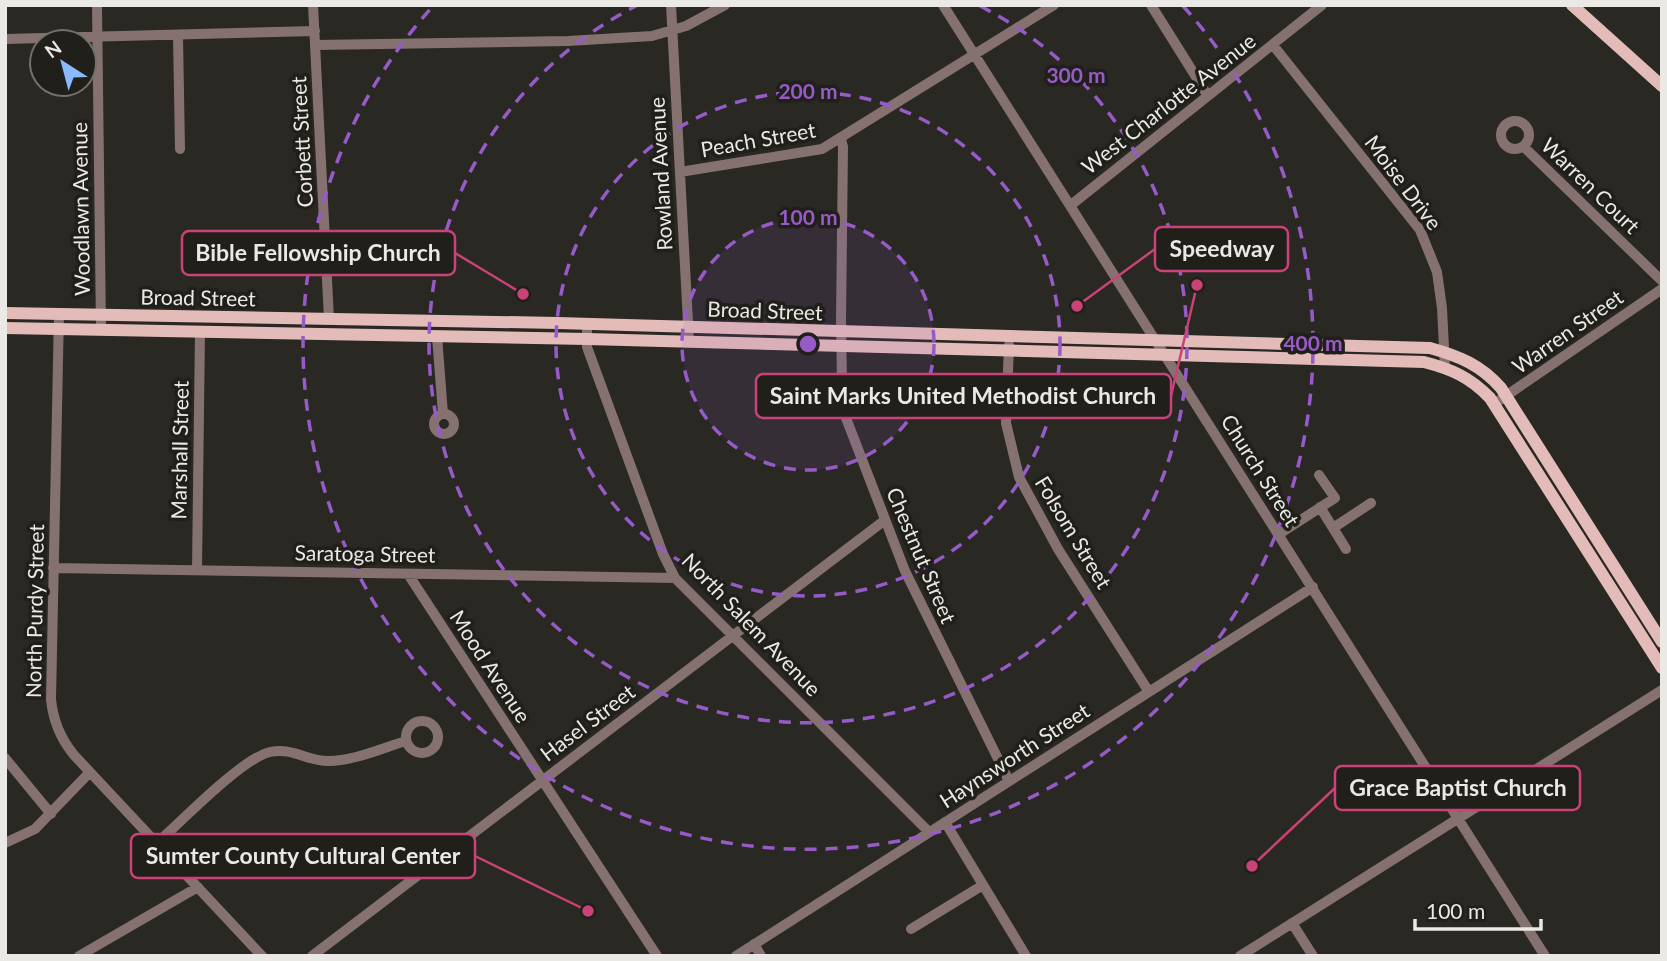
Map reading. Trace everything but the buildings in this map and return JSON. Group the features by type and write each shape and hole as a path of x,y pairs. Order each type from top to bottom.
{"main road":[{"path":"1572,5 1662,86"},
{"name":"Broad Street","path":"5,313 587,324 1422,347 1465,359 1484,370 1506,396 1662,642"},
{"name":"Broad Street","path":"5,328 689,341 1424,362 1469,378 1494,404 1662,668"}],"street":[{"name":"Woodlawn Avenue","path":"97,5 97,28"},
{"name":"Corbett Street","path":"313,5 329,319"},
{"name":"Rowland Avenue","path":"671,5 689,341"},
{"path":"316,45 602,40 652,36 686,26 725,5"},
{"name":"Church Street","path":"943,5 1545,956"},
{"name":"Peach Street","path":"680,172 822,149 1054,5"},
{"path":"1151,5 1208,96"},
{"name":"West Charlotte Avenue","path":"1071,205 1322,5"},
{"path":"98,38 315,31"},
{"path":"178,36 180,149"},
{"path":"5,39 28,39"},
{"name":"Moise Drive","path":"1273,45 1420,230 1437,272 1445,368"},
{"name":"Woodlawn Avenue","path":"98,98 101,329"},
{"name":"Chestnut Street","path":"841,139 841,331 846,418 921,605 1009,782"},
{"name":"Warren Court","path":"1524,146 1662,281"},
{"name":"Warren Street","path":"1494,404 1662,289"},
{"name":"North Purdy Street","path":"59,313 52,714 65,744 262,956"},
{"name":"North Salem Avenue","path":"587,324 587,347 598,380 663,554 675,578 929,832"},
{"name":"Marshall Street","path":"197,569 200,331"},
{"path":"436,336 443,414"},
{"name":"Folsom Street","path":"1010,336 1006,423 1019,477 1058,549 1149,692"},
{"path":"1279,534 1335,498 1319,475"},
{"path":"1333,528 1371,503"},
{"path":"1320,507 1346,549"},
{"name":"Hasel Street","path":"312,956 885,520"},
{"name":"Saratoga Street","path":"53,568 675,578"},
{"name":"Mood Avenue","path":"408,574 657,956"},
{"name":"Haynsworth Street","path":"736,956 1313,587"},
{"path":"1240,956 1662,690"},
{"path":"157,843 260,755 286,750 328,761 349,758 406,741"},
{"path":"5,758 30,792 51,814"},
{"path":"5,843 35,829 90,772"},
{"path":"945,822 1026,956"},
{"path":"911,929 983,885"},
{"path":"79,956 198,887"},
{"path":"1292,923 1313,956"},
{"path":"754,944 761,956"}],"place":[{"name":"Saint Marks United Methodist Church","path":"1197,285"},
{"name":"Bible Fellowship Church","path":"523,294"},
{"name":"Speedway","path":"1077,306"},
{"name":"Grace Baptist Church","path":"1252,866"},
{"name":"Sumter County Cultural Center","path":"588,911"}]}
